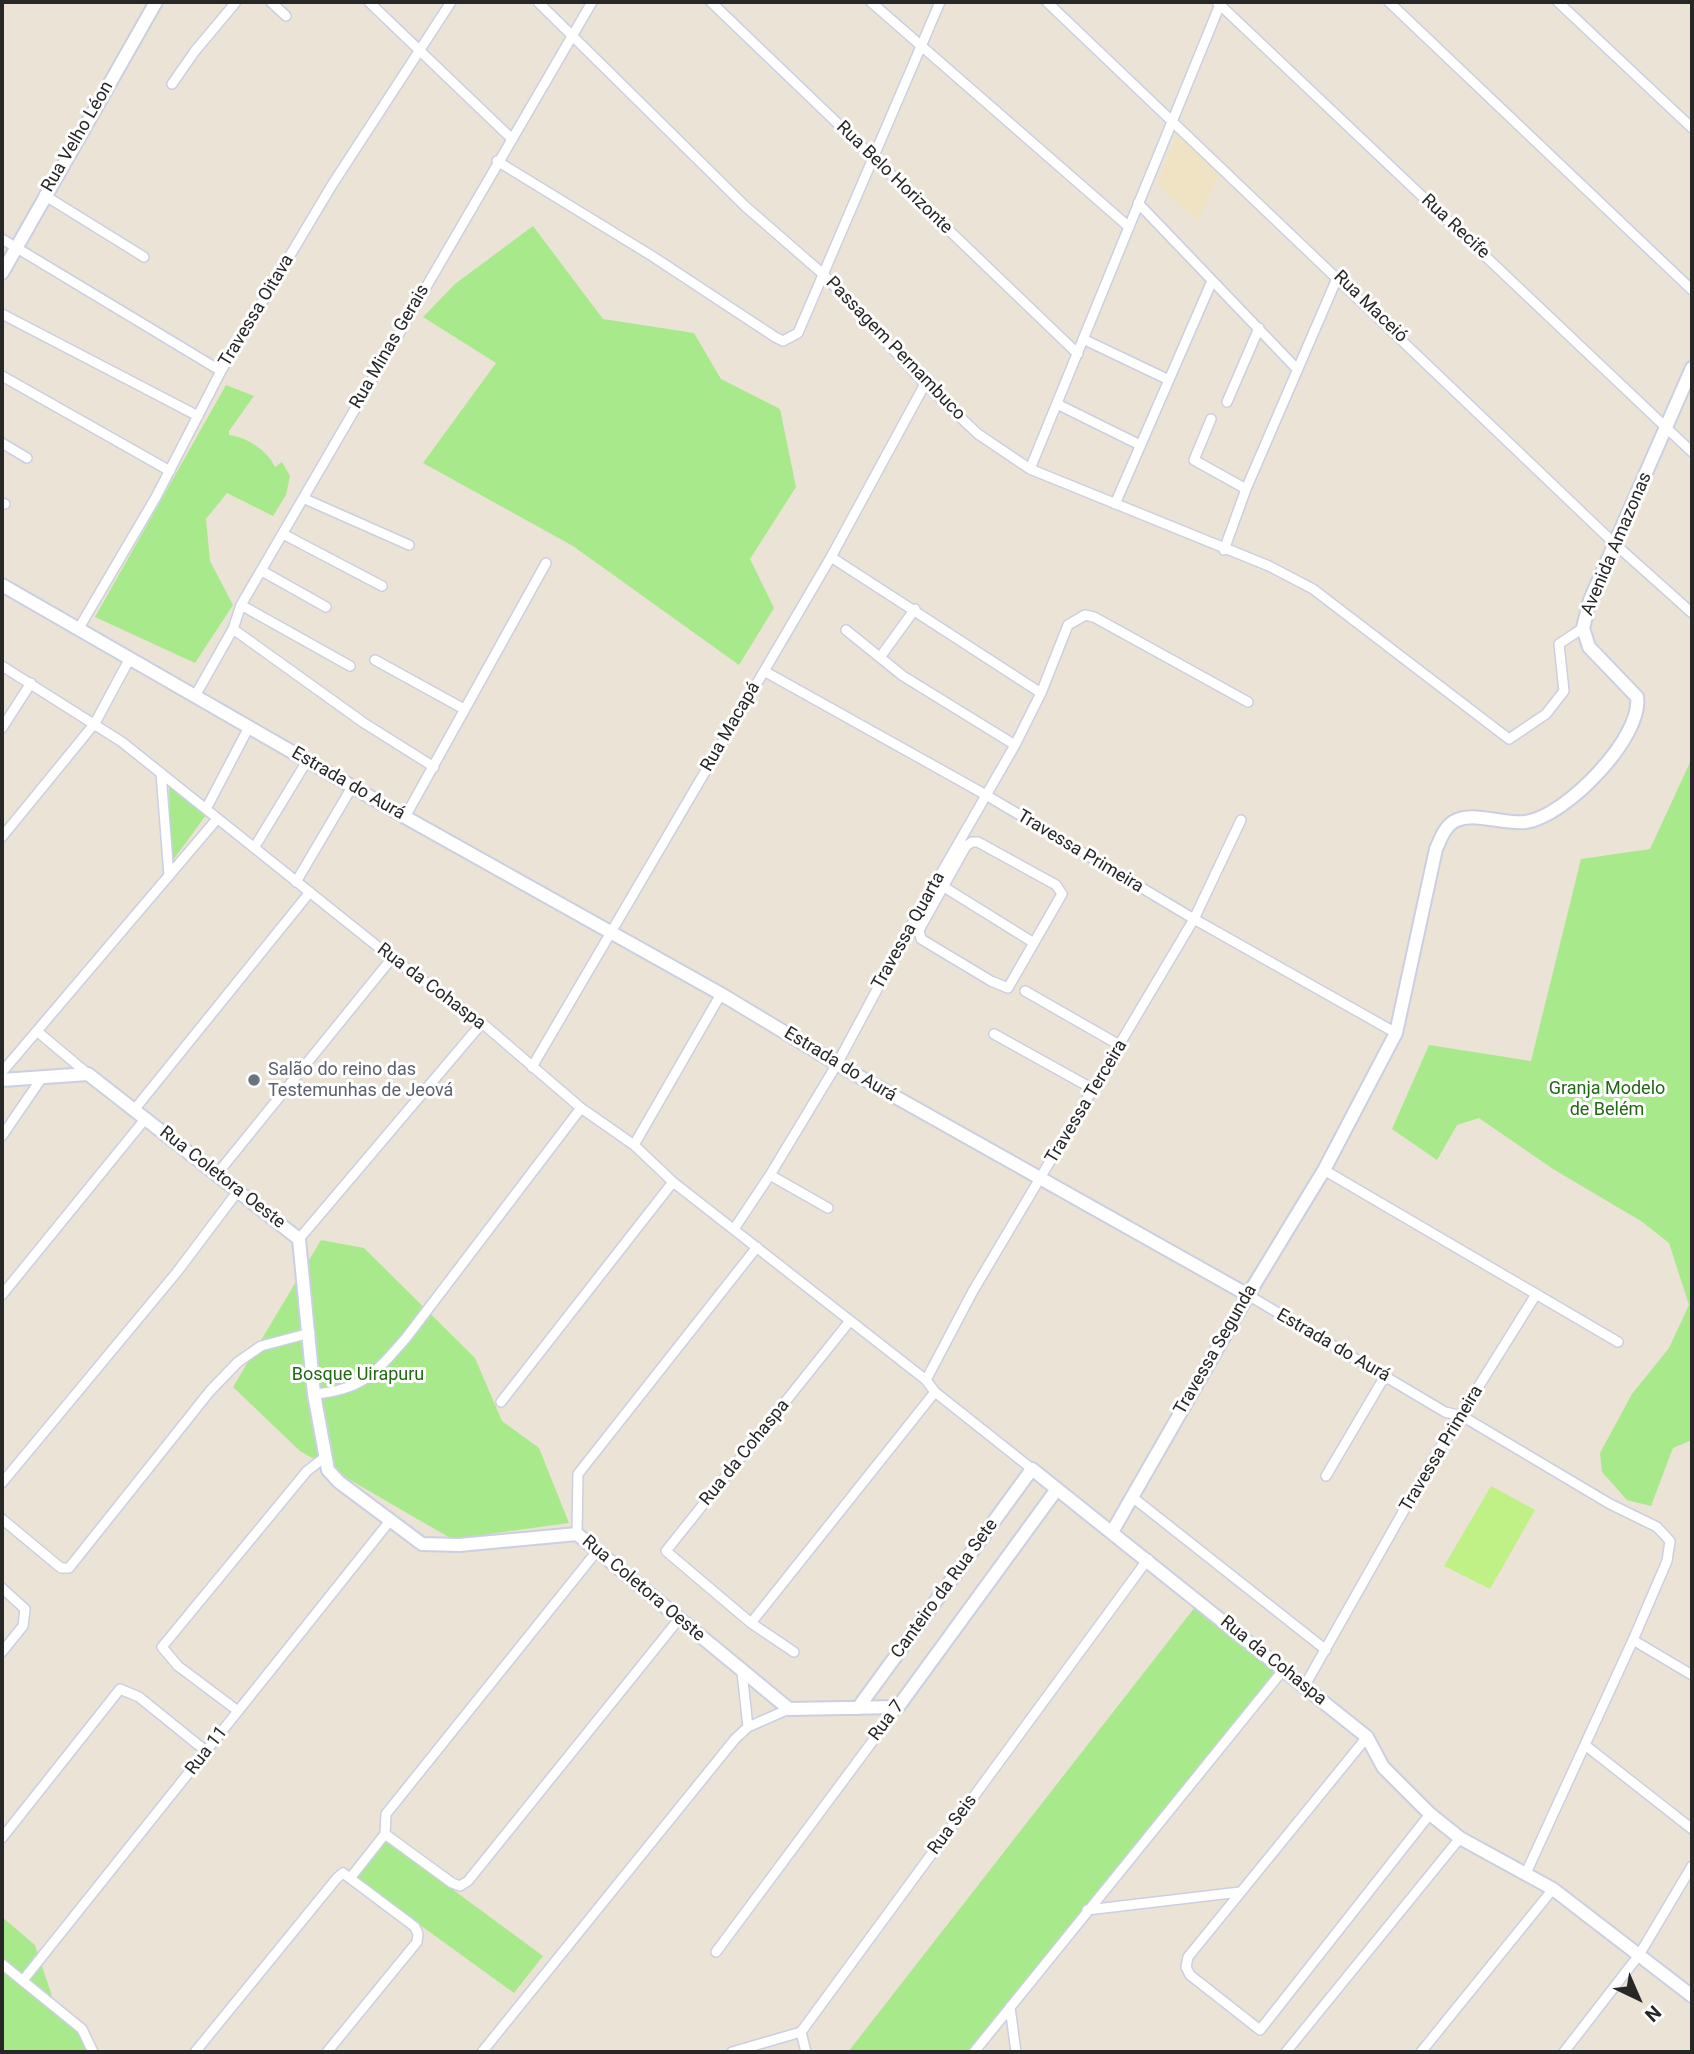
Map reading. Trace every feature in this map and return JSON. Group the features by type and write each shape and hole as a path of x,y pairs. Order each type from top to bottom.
{"street":[{"name":"Rua Velho Léon","path":"2,273 156,2"},
{"path":"172,84 195,51 236,2"},
{"path":"271,2 286,16"},
{"path":"369,2 417,51 511,138"},
{"name":"Travessa Oitava","path":"79,628 170,471 221,371 332,186 451,2"},
{"name":"Passagem Pernambuco","path":"538,2 746,206 824,274 925,384 978,434 1030,469 1269,566 1302,583 1354,619 1509,739 1546,714 1564,691 1559,645 1583,628"},
{"name":"Rua Minas Gerais","path":"195,696 233,629 241,605 592,2"},
{"name":"Rua Belo Horizonte","path":"711,2 1078,354"},
{"path":"872,2 1129,227"},
{"path":"497,162 652,256 783,341 798,333 940,2"},
{"name":"Rua Maceió","path":"1047,2 1338,276 1616,544 1692,613"},
{"path":"1390,2 1692,290"},
{"path":"1558,2 1692,128"},
{"path":"1030,469 1219,3"},
{"name":"Rua Recife","path":"1219,3 1692,452"},
{"path":"44,195 144,257"},
{"path":"1138,202 1297,369"},
{"path":"2,239 221,371"},
{"path":"1224,550 1246,489 1338,276"},
{"path":"1115,504 1212,281"},
{"path":"2,314 198,416"},
{"path":"1227,402 1259,328"},
{"path":"1083,340 1169,380"},
{"name":"Avenida Amazonas","path":"1324,1171 1396,1033 1436,849 1444,832 1451,823 1467,817 1508,824 1537,820 1554,813 1582,790 1629,733 1637,718 1637,697 1589,648 1583,628 1590,600 1692,368"},
{"path":"2,376 170,471"},
{"name":"Rua Macapá","path":"531,1067 831,557 925,384"},
{"path":"1058,404 1140,445"},
{"path":"1211,419 1194,460 1246,489"},
{"path":"2,443 27,458"},
{"path":"305,499 409,545"},
{"path":"284,534 382,586"},
{"path":"831,557 1041,693"},
{"path":"405,817 546,563"},
{"path":"261,571 326,607"},
{"name":"Estrada do Aurá","path":"3,588 79,628 129,660 721,994 836,1064 1248,1295 1445,1412 1462,1416 1610,1504 1657,1527 1669,1537 1671,1548 1633,1640"},
{"path":"241,605 350,666"},
{"path":"881,656 915,609"},
{"name":"Travessa Quarta","path":"734,1229 771,1175 915,927 1015,745 1041,693 1068,625 1085,615 1094,617 1248,702"},
{"path":"233,629 364,723 434,767"},
{"path":"846,630 903,676 1015,745"},
{"path":"2,837 95,723 129,660"},
{"path":"375,660 464,709"},
{"name":"Rua da Cohaspa","path":"2,666 95,723 161,773 392,958 482,1023 531,1067 634,1146 673,1182 1149,1559 1367,1737 1383,1767 1403,1791 1430,1814 1461,1838 1553,1889 1692,1996"},
{"name":"Travessa Primeira","path":"764,671 986,795 1194,919 1396,1033"},
{"path":"2,728 31,683"},
{"path":"206,809 249,727"},
{"path":"254,848 307,761"},
{"path":"161,773 169,876"},
{"path":"296,882 352,787"},
{"path":"2,1072 218,819"},
{"name":"Travessa Terceira","path":"926,1380 973,1291 1121,1046 1194,919 1241,820"},
{"path":"978,842 1056,885 1062,894 1009,988 925,942 915,927 943,887 966,846 978,842"},
{"path":"943,887 1034,943"},
{"path":"134,1110 310,892"},
{"path":"217,1174 392,958"},
{"path":"1025,991 1121,1046"},
{"path":"634,1146 721,994"},
{"path":"299,1239 482,1023"},
{"name":"Rua Coletora Oeste","path":"38,1032 299,1239 314,1394 328,1469 339,1482 410,1538 434,1547 577,1534 789,1709"},
{"path":"994,1034 1093,1089"},
{"path":"2,1080 89,1074"},
{"path":"2,1136 41,1079"},
{"path":"314,1394 340,1392 361,1385 406,1338 582,1108"},
{"path":"2,1295 146,1118"},
{"path":"1324,1171 1618,1342"},
{"name":"Travessa Segunda","path":"1112,1532 1248,1295 1324,1171"},
{"path":"771,1175 828,1208"},
{"path":"501,1402 673,1182"},
{"path":"2,1483 177,1272 238,1191"},
{"path":"577,1534 578,1474 757,1247"},
{"name":"Travessa Primeira","path":"1304,1687 1429,1466 1535,1296"},
{"name":"Rua da Cohaspa","path":"751,1623 666,1551 849,1322"},
{"path":"2,1519 61,1569 69,1568 210,1391 237,1362 261,1346 310,1333"},
{"path":"1326,1476 1385,1376"},
{"path":"794,1652 751,1623 935,1392"},
{"path":"237,1711 178,1666 162,1647 307,1471 325,1457"},
{"name":"Canteiro da Rua Sete","path":"858,1708 1032,1469"},
{"name":"Rua 7","path":"716,1952 1058,1489"},
{"path":"1131,1496 1326,1650"},
{"name":"Rua 11","path":"24,1979 389,1522"},
{"path":"351,1877 385,1834 386,1814 597,1551"},
{"name":"Rua Seis","path":"801,2032 1149,1559"},
{"path":"2,1588 25,1609 26,1619 2,1652"},
{"path":"385,1834 452,1883 460,1886 468,1881 679,1619"},
{"path":"1526,1873 1633,1640 1692,1675"},
{"path":"974,2052 1284,1669"},
{"path":"743,1672 748,1727"},
{"path":"2,1838 120,1689 139,1697 207,1752"},
{"path":"482,2052 748,1727 789,1709 898,1707"},
{"path":"1367,1737 1188,1957 1186,1967 1190,1975 1260,2030 1430,1814"},
{"path":"1585,1745 1692,1829"},
{"path":"1286,2052 1461,1838"},
{"path":"1564,2052 1639,1955 1692,1866"},
{"path":"195,2052 337,1878 344,1874 415,1927 418,1934 417,1942 327,2052"},
{"path":"1421,2052 1553,1889"},
{"path":"1087,1910 1240,1892"},
{"path":"2,1964 24,1979 82,2029 93,2052"},
{"path":"1010,2007 1016,2052"},
{"path":"732,2052 801,2032 806,2052"}],"shaded area":[{"path":"1179,130 1222,169 1198,221 1157,184"}],"green space":[{"path":"533,226 603,319 694,333 721,379 780,409 796,487 750,559 774,608 739,665 573,546 423,463 496,363 423,317 455,284"},
{"path":"226,385 254,396 229,431 229,435 256,446 275,467 282,462 290,476 286,495 273,516 227,493 206,519 210,561 233,605 195,663 95,617"},
{"name":"Granja Modelo de Belém","path":"1692,758 1692,1440 1673,1448 1651,1506 1627,1500 1602,1472 1600,1453 1632,1394 1669,1348 1689,1305 1669,1243 1641,1221 1553,1169 1479,1118 1457,1125 1437,1160 1392,1129 1429,1045 1531,1061 1581,859 1650,849"},
{"path":"169,787 206,815 171,863"},
{"name":"Bosque Uirapuru","path":"321,1240 364,1248 475,1358 502,1421 539,1448 569,1523 452,1539 300,1451 233,1387"},
{"path":"1491,1486 1535,1510 1490,1589 1444,1566"},
{"path":"1195,1607 1281,1676 972,2052 848,2052"},
{"path":"384,1839 543,1956 514,1993 355,1878"},
{"path":"2,1917 35,1945 57,2011 86,2042 86,2052 2,2052"}],"place":[{"name":"Salão do reino das Testemunhas de Jeová","path":"254,1080"}]}
